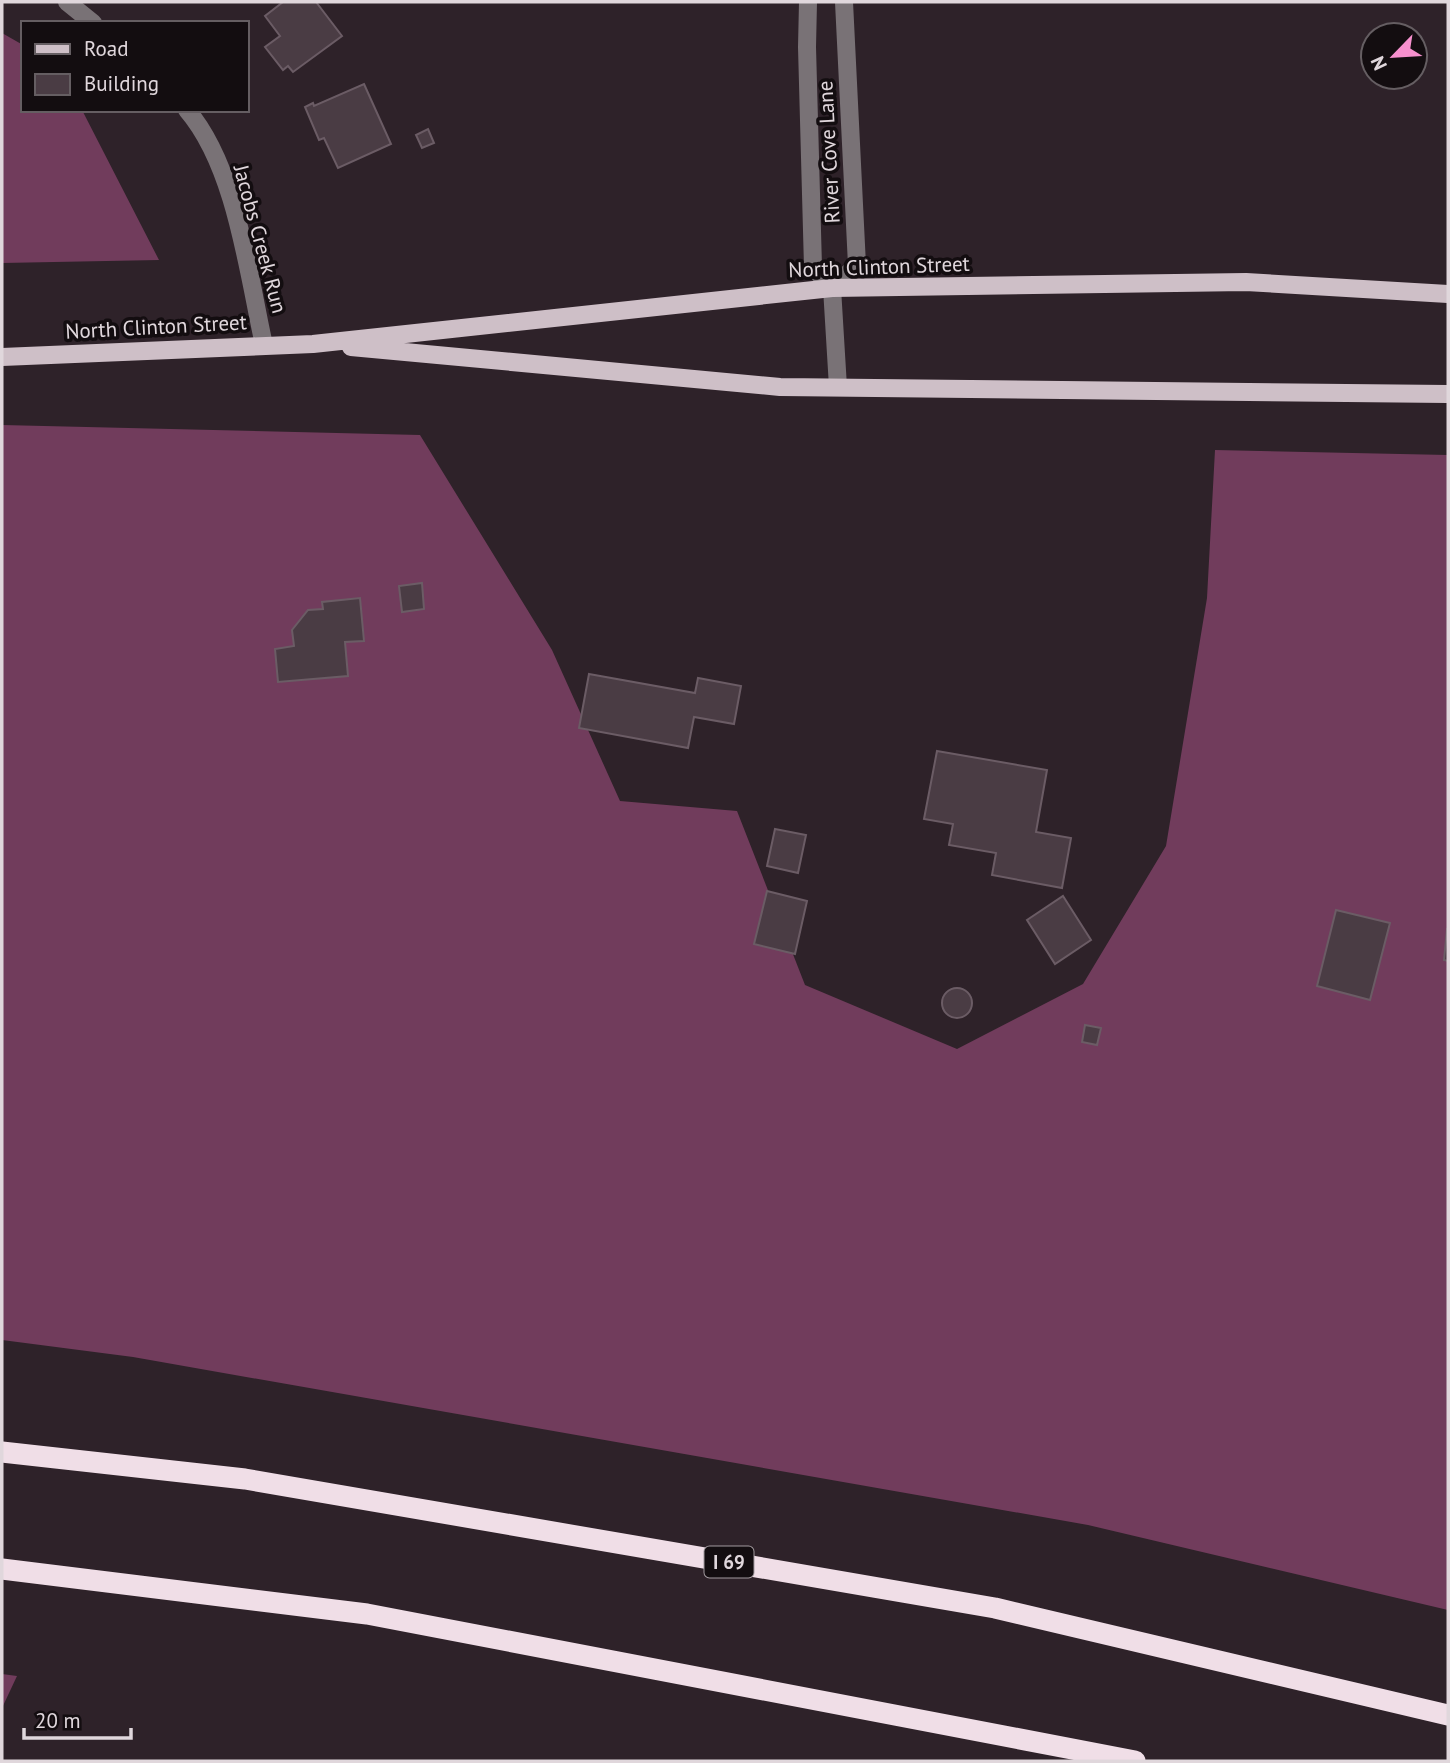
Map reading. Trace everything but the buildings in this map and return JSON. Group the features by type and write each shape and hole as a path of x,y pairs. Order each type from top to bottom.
{"highway":[{"name":"I 69","path":"2,1452 245,1479 995,1608 1448,1716"},
{"path":"2,1569 367,1614 1135,1761"}],"main road":[{"name":"North Clinton Street","path":"2,357 313,344 832,288 1246,282 1448,294"},
{"name":"North Clinton Street","path":"313,344 780,387 1448,394"}],"street":[{"path":"67,2 91,21"},
{"name":"River Cove Lane","path":"808,2 813,267 832,288 857,265 844,2"},
{"name":"Jacobs Creek Run","path":"189,112 200,125 226,182 264,345"},
{"path":"832,288 838,387"}],"shaded area":[{"path":"2,33 21,44 21,112 83,112 159,260 2,263"},
{"path":"2,425 420,435 552,650 620,801 737,811 805,985 957,1049 1083,984 1166,846 1207,598 1215,450 1448,455 1448,1610 1088,1525 133,1357 2,1340"},
{"path":"2,1674 17,1676 2,1708"}]}
